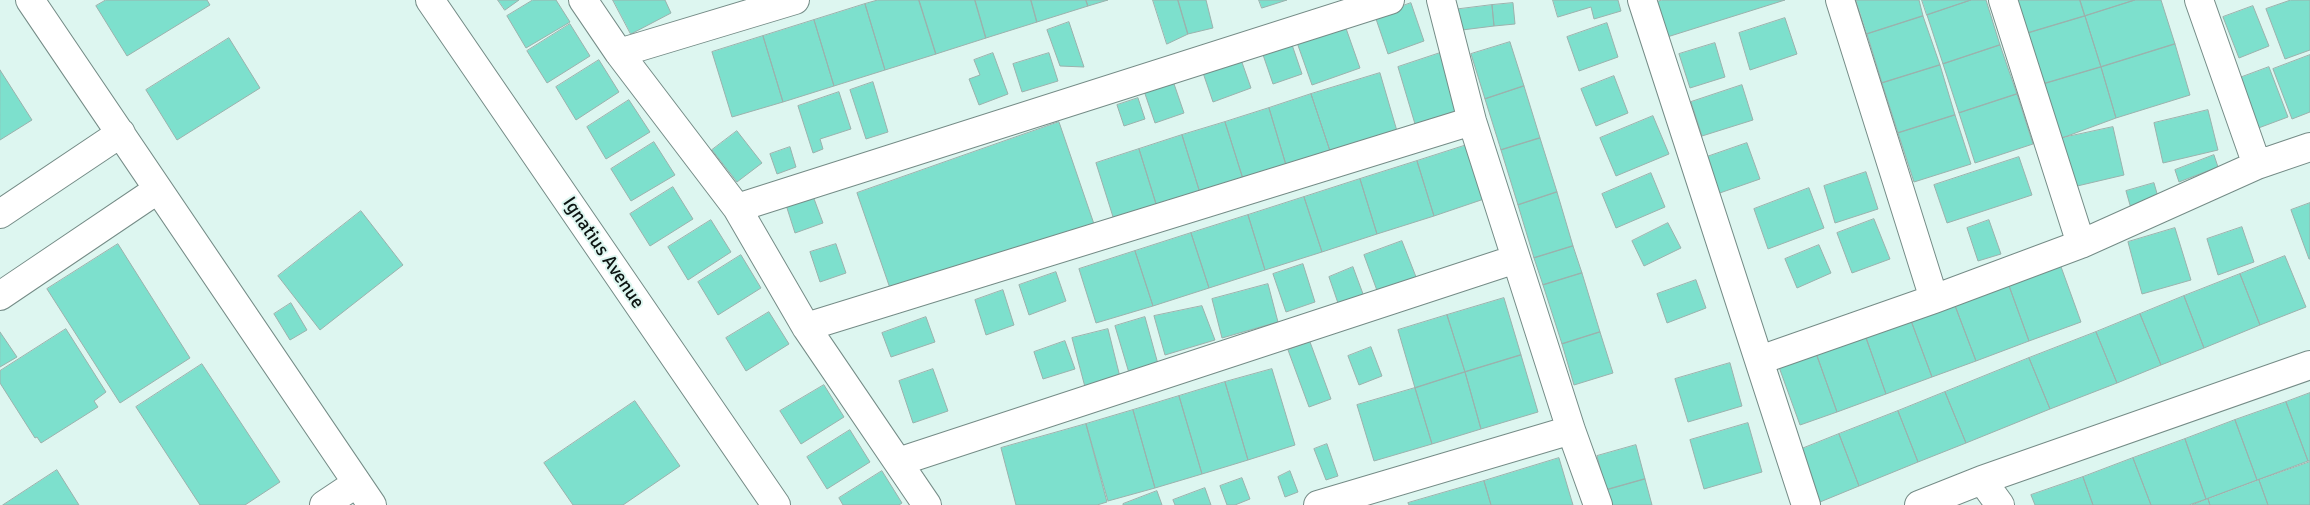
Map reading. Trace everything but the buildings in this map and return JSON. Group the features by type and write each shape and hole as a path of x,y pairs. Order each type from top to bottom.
{"street":[{"path":"30,0 364,494 324,505"},
{"name":"Ignatius Avenue","path":"430,0 776,505"},
{"path":"583,0 619,53 737,208 806,327 927,505"},
{"path":"619,53 795,0"},
{"path":"737,208 1390,0"},
{"path":"1441,0 1472,121 1571,430 1598,505"},
{"path":"1642,0 1806,505"},
{"path":"1840,0 1934,299"},
{"path":"2003,0 2080,244"},
{"path":"2199,0 2256,165"},
{"path":"806,327 1472,121"},
{"path":"0,214 121,133"},
{"path":"1760,360 1934,299 2080,244 2256,165 2310,147"},
{"path":"0,296 157,190"},
{"path":"898,462 1516,259"},
{"path":"1920,505 1982,480 2310,365"},
{"path":"1318,505 1571,430"},
{"path":"1982,480 2000,505"}]}
